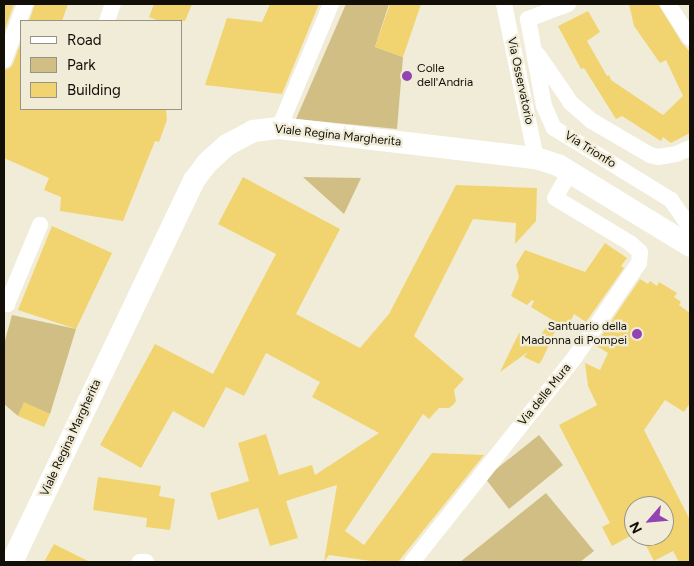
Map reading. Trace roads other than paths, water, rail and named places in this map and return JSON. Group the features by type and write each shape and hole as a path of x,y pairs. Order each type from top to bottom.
{"main road":[{"name":"Viale Regina Margherita","path":"12,562 195,178 207,163 239,137 253,131 279,128 536,158 558,165 686,233"}],"street":[{"path":"4,60 25,4"},
{"path":"106,20 114,4"},
{"path":"279,128 331,4"},
{"name":"Via Osservatorio","path":"504,4 536,158"},
{"name":"Via Trionfo","path":"568,4 528,19 544,106 554,128 671,200 686,233"},
{"path":"668,4 690,38"},
{"path":"535,52 572,103 592,121 650,155 667,156 690,148"},
{"name":"Via delle Mura","path":"412,562 575,357 639,264 640,252 630,243 555,198 570,172"},
{"path":"4,302 7,304 40,225"},
{"path":"140,562 146,562"}],"place":[{"name":"Colle dell'Andria","path":"407,76"},
{"name":"Santuario della Madonna di Pompei","path":"637,334"}]}
